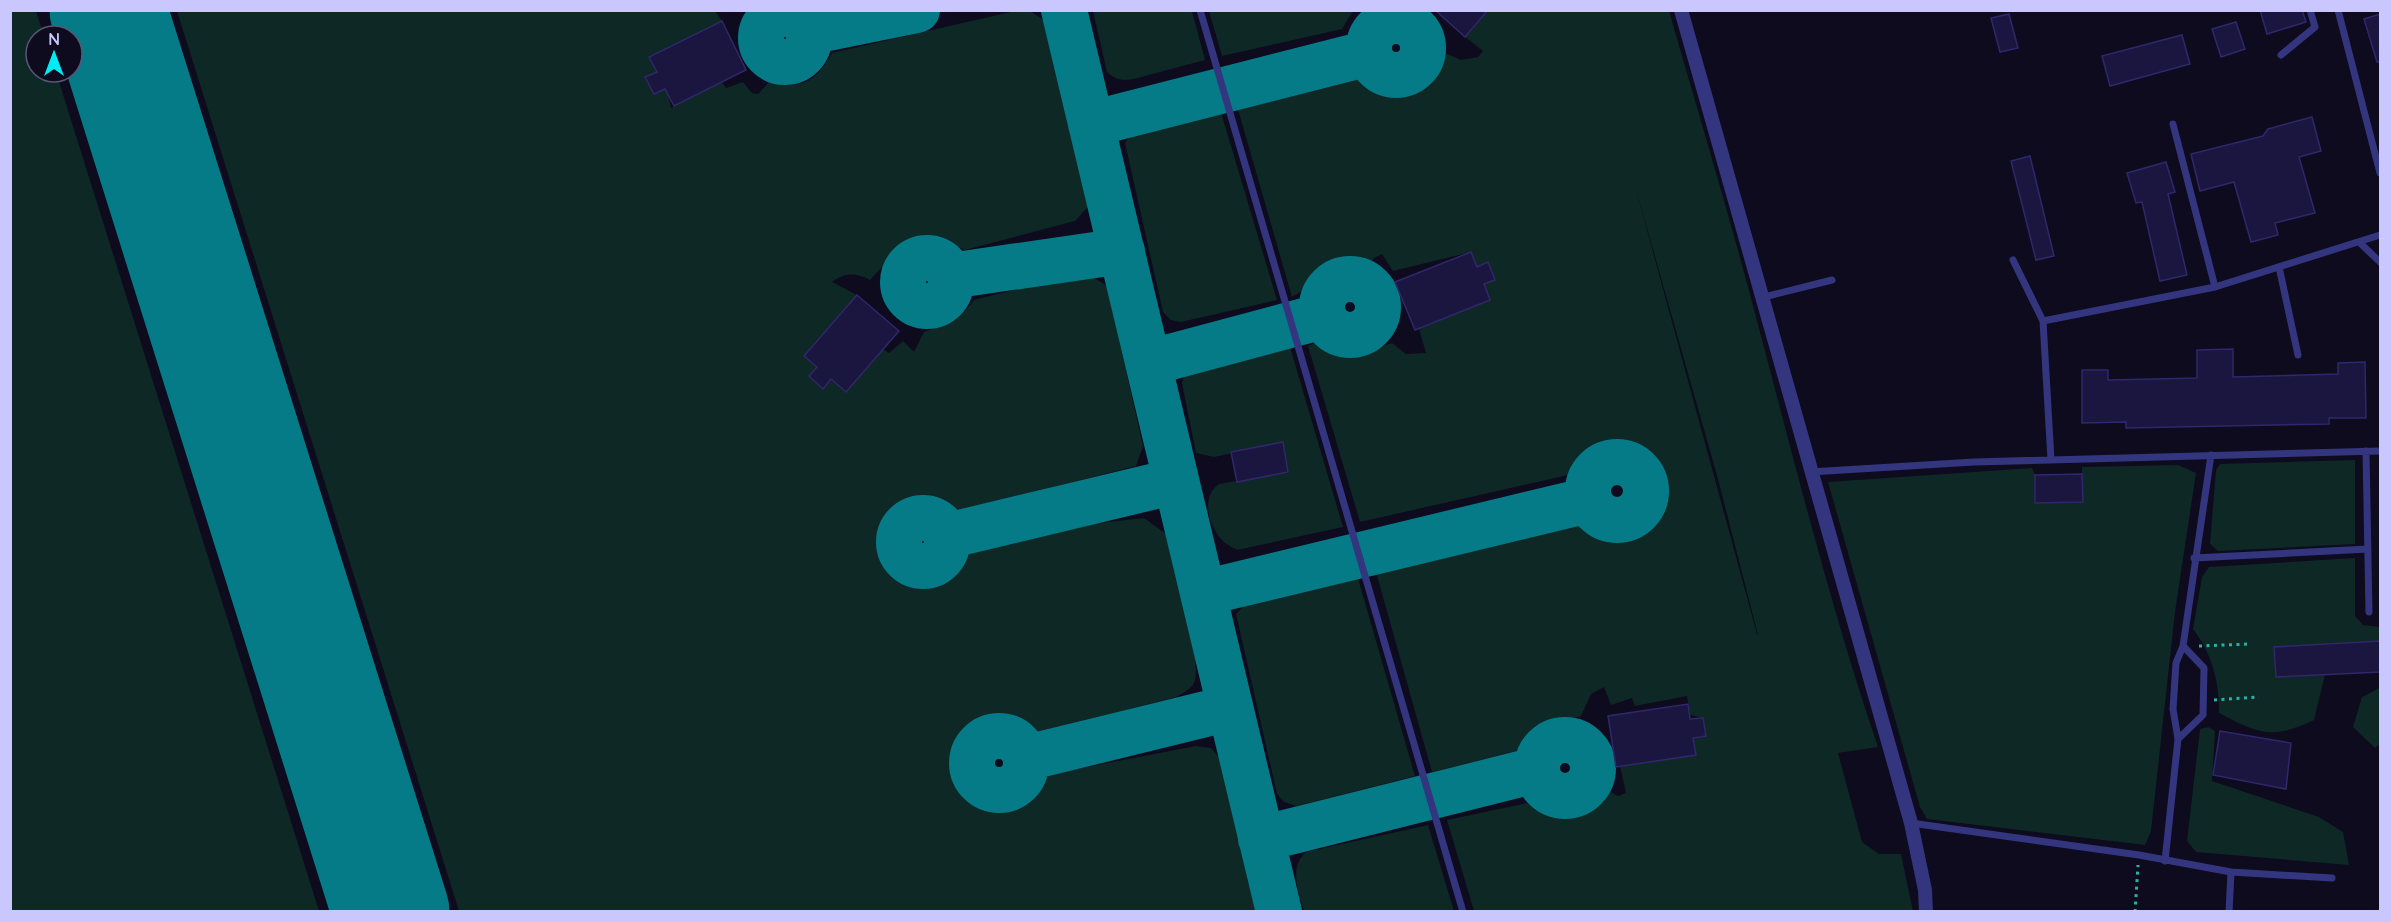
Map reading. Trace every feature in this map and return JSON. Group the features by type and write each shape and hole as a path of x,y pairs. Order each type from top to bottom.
{"street":[{"path":"1681,10 1764,297 1810,472 1858,632 1911,824 1926,912"}],"lane":[{"path":"1200,10 1463,912"},
{"path":"2281,55 2315,27 2310,10"},
{"path":"2338,10 2380,173"},
{"path":"2173,124 2215,287"},
{"path":"2043,321 2215,287 2380,235"},
{"path":"2359,242 2380,262"},
{"path":"2013,260 2043,321 2051,460"},
{"path":"2278,267 2298,355"},
{"path":"1764,297 1832,280"},
{"path":"2366,451 2369,612"},
{"path":"1810,472 2051,460 2380,451"},
{"path":"2165,861 2178,739 2172,709 2176,663 2183,646 2194,558 2211,455"},
{"path":"2194,558 2368,549"},
{"path":"2178,739 2203,716 2204,700 2204,668 2183,646"},
{"path":"1911,824 2139,855 2231,872 2332,878"},
{"path":"2229,912 2231,872"}],"path":[{"path":"2183,646 2250,644"},
{"path":"2204,700 2259,697"},
{"path":"2135,912 2139,855"}],"green space":[{"path":"1209,10 1353,11 1342,29 1222,56"},
{"path":"10,11 36,11 40,24 24,24 24,84 60,84 319,911 11,911"},
{"path":"177,11 715,11 722,21 649,57 657,72 646,78 654,94 667,88 671,108 722,82 726,88 743,82 752,93 758,94 769,82 799,84 814,77 832,53 1015,11 1030,11 1047,22 1088,207 1075,221 965,250 942,239 929,237 914,240 896,252 870,280 860,276 842,276 832,282 857,295 804,356 817,367 809,376 823,388 831,379 846,392 883,349 889,353 903,341 914,352 924,332 952,320 974,300 1085,272 1107,286 1143,446 1136,466 953,512 941,504 919,499 900,509 893,518 885,543 881,545 885,562 891,561 898,576 927,583 936,581 950,571 962,553 1099,523 1144,518 1166,534 1195,658 1196,673 1192,686 1176,697 1030,734 1005,725 984,726 975,730 962,749 959,764 955,766 958,784 965,783 976,798 989,804 1006,805 1026,797 1040,776 1196,746 1211,748 1221,759 1256,911 459,911"},
{"path":"1093,11 1192,11 1205,60 1134,79 1116,78 1107,72"},
{"path":"1488,11 1669,11 1735,239 1824,570 1878,747 1838,753 1862,842 1879,854 1901,854 1913,911 1474,911 1447,820 1527,803 1555,815 1573,814 1594,805 1607,790 1618,796 1626,793 1620,766 1696,755 1693,738 1706,736 1703,718 1690,715 1687,696 1635,706 1632,698 1611,705 1604,687 1591,694 1581,716 1550,724 1530,734 1516,751 1432,772 1376,572 1587,521 1611,529 1633,527 1649,513 1654,502 1655,488 1661,486 1656,470 1649,470 1632,450 1622,447 1611,448 1592,459 1576,479 1568,475 1360,522 1308,346 1322,340 1331,352 1363,352 1392,343 1406,354 1426,353 1419,329 1490,300 1484,284 1495,279 1488,262 1477,267 1471,252 1393,271 1382,254 1374,258 1370,264 1348,260 1328,264 1315,273 1304,289 1292,297 1237,106 1354,78 1385,91 1401,89 1425,74 1445,53 1461,60 1478,57 1483,51 1465,37","holes":["1635,186 1718,479 1758,635"]},
{"path":"1220,109 1277,300 1181,322 1171,320 1163,312 1125,143 1136,128"},
{"path":"1290,347 1343,527 1237,550 1223,541 1216,533 1208,510 1210,496 1219,484 1288,472 1283,442 1214,457 1196,453 1182,383 1185,373 1196,368"},
{"path":"2355,460 2355,544 2218,551 2210,544 2216,470 2220,464"},
{"path":"2178,465 2196,473 2175,612 2151,831 2145,845 1927,819 1920,807 1828,482 2032,468 2035,475 2082,474 2082,467"},
{"path":"2355,558 2355,616 2363,625 2380,627 2380,641 2274,647 2276,677 2325,675 2314,720 2287,730 2266,732 2245,726 2219,713 2214,669 2206,649 2193,629 2202,577 2209,567"},
{"path":"1357,575 1415,776 1296,806 1284,802 1277,794 1236,614 1251,598"},
{"path":"2380,688 2380,744 2375,748 2353,727 2362,697"},
{"path":"2208,727 2215,731 2212,781 2319,817 2343,832 2349,865 2196,852 2187,841 2200,729"},
{"path":"1428,825 1454,911 1304,911 1296,872 1297,865 1306,852"}],"building":[{"path":"1435,10 1488,10 1465,37"},
{"path":"2260,10 2302,10 2306,22 2267,34"},
{"path":"2009,14 2018,48 2000,52 1991,18"},
{"path":"2380,14 2380,62 2377,62 2364,19"},
{"path":"722,21 746,70 674,106 665,89 654,94 645,77 657,72 649,57"},
{"path":"2236,22 2245,49 2221,57 2212,29"},
{"path":"2182,35 2190,64 2110,86 2102,56"},
{"path":"2312,117 2321,151 2299,157 2315,213 2275,223 2278,235 2251,242 2234,182 2200,191 2191,154 2263,136 2268,129"},
{"path":"2030,156 2054,256 2036,260 2011,161"},
{"path":"2166,162 2175,192 2168,194 2187,275 2160,281 2142,202 2136,203 2127,173"},
{"path":"1471,252 1477,267 1488,262 1495,280 1484,284 1490,300 1415,330 1395,282"},
{"path":"857,295 899,331 846,392 831,379 823,389 809,376 817,367 804,356"},
{"path":"2233,349 2233,377 2338,374 2338,363 2365,362 2366,418 2329,418 2329,424 2126,428 2126,422 2082,423 2082,370 2108,370 2108,380 2197,378 2197,350"},
{"path":"1283,442 1288,472 1237,482 1231,452"},
{"path":"2082,474 2083,502 2035,503 2035,475"},
{"path":"2380,641 2380,672 2276,677 2274,647"},
{"path":"1688,704 1690,719 1703,718 1706,736 1693,738 1696,755 1616,767 1608,716"},
{"path":"2220,731 2291,743 2286,789 2213,775"}],"taxiway":[{"path":"808,32 917,10"},
{"path":"1064,10 1279,912"},
{"path":"785,14 802,21 809,38 802,55 785,62 768,55 761,38 768,21 785,14"},
{"path":"1396,21 1406,23 1415,29 1421,38 1423,48 1421,58 1415,67 1406,73 1396,75 1386,73 1377,67 1371,58 1369,48 1371,38 1377,29 1386,23 1396,21"},
{"path":"1091,124 1369,53"},
{"path":"950,276 1122,251"},
{"path":"927,258 944,265 951,282 944,299 927,306 910,299 903,282 910,265 927,258"},
{"path":"1350,279 1361,281 1370,287 1376,296 1378,307 1376,318 1370,327 1361,333 1350,335 1339,333 1330,327 1324,318 1322,307 1324,296 1330,287 1339,281 1350,279"},
{"path":"1148,363 1323,316"},
{"path":"1617,462 1628,464 1641,475 1646,491 1644,502 1633,515 1617,520 1606,518 1593,507 1588,491 1590,480 1601,467 1617,462"},
{"path":"947,536 1176,481"},
{"path":"1203,593 1589,500"},
{"path":"923,518 940,525 947,542 940,559 923,566 906,559 899,542 906,525 923,518"},
{"path":"1026,758 1230,708"},
{"path":"994,736 1004,736 1018,744 1024,753 1026,763 1024,773 1018,782 1004,790 994,790 977,778 972,768 972,758 984,741 994,736"},
{"path":"1559,740 1571,740 1581,744 1589,752 1593,768 1589,784 1581,792 1571,796 1559,796 1549,792 1541,784 1537,774 1537,762 1541,752 1549,744 1559,740"},
{"path":"1261,839 1536,770"}],"runway":[{"path":"108,10 391,912"}]}
